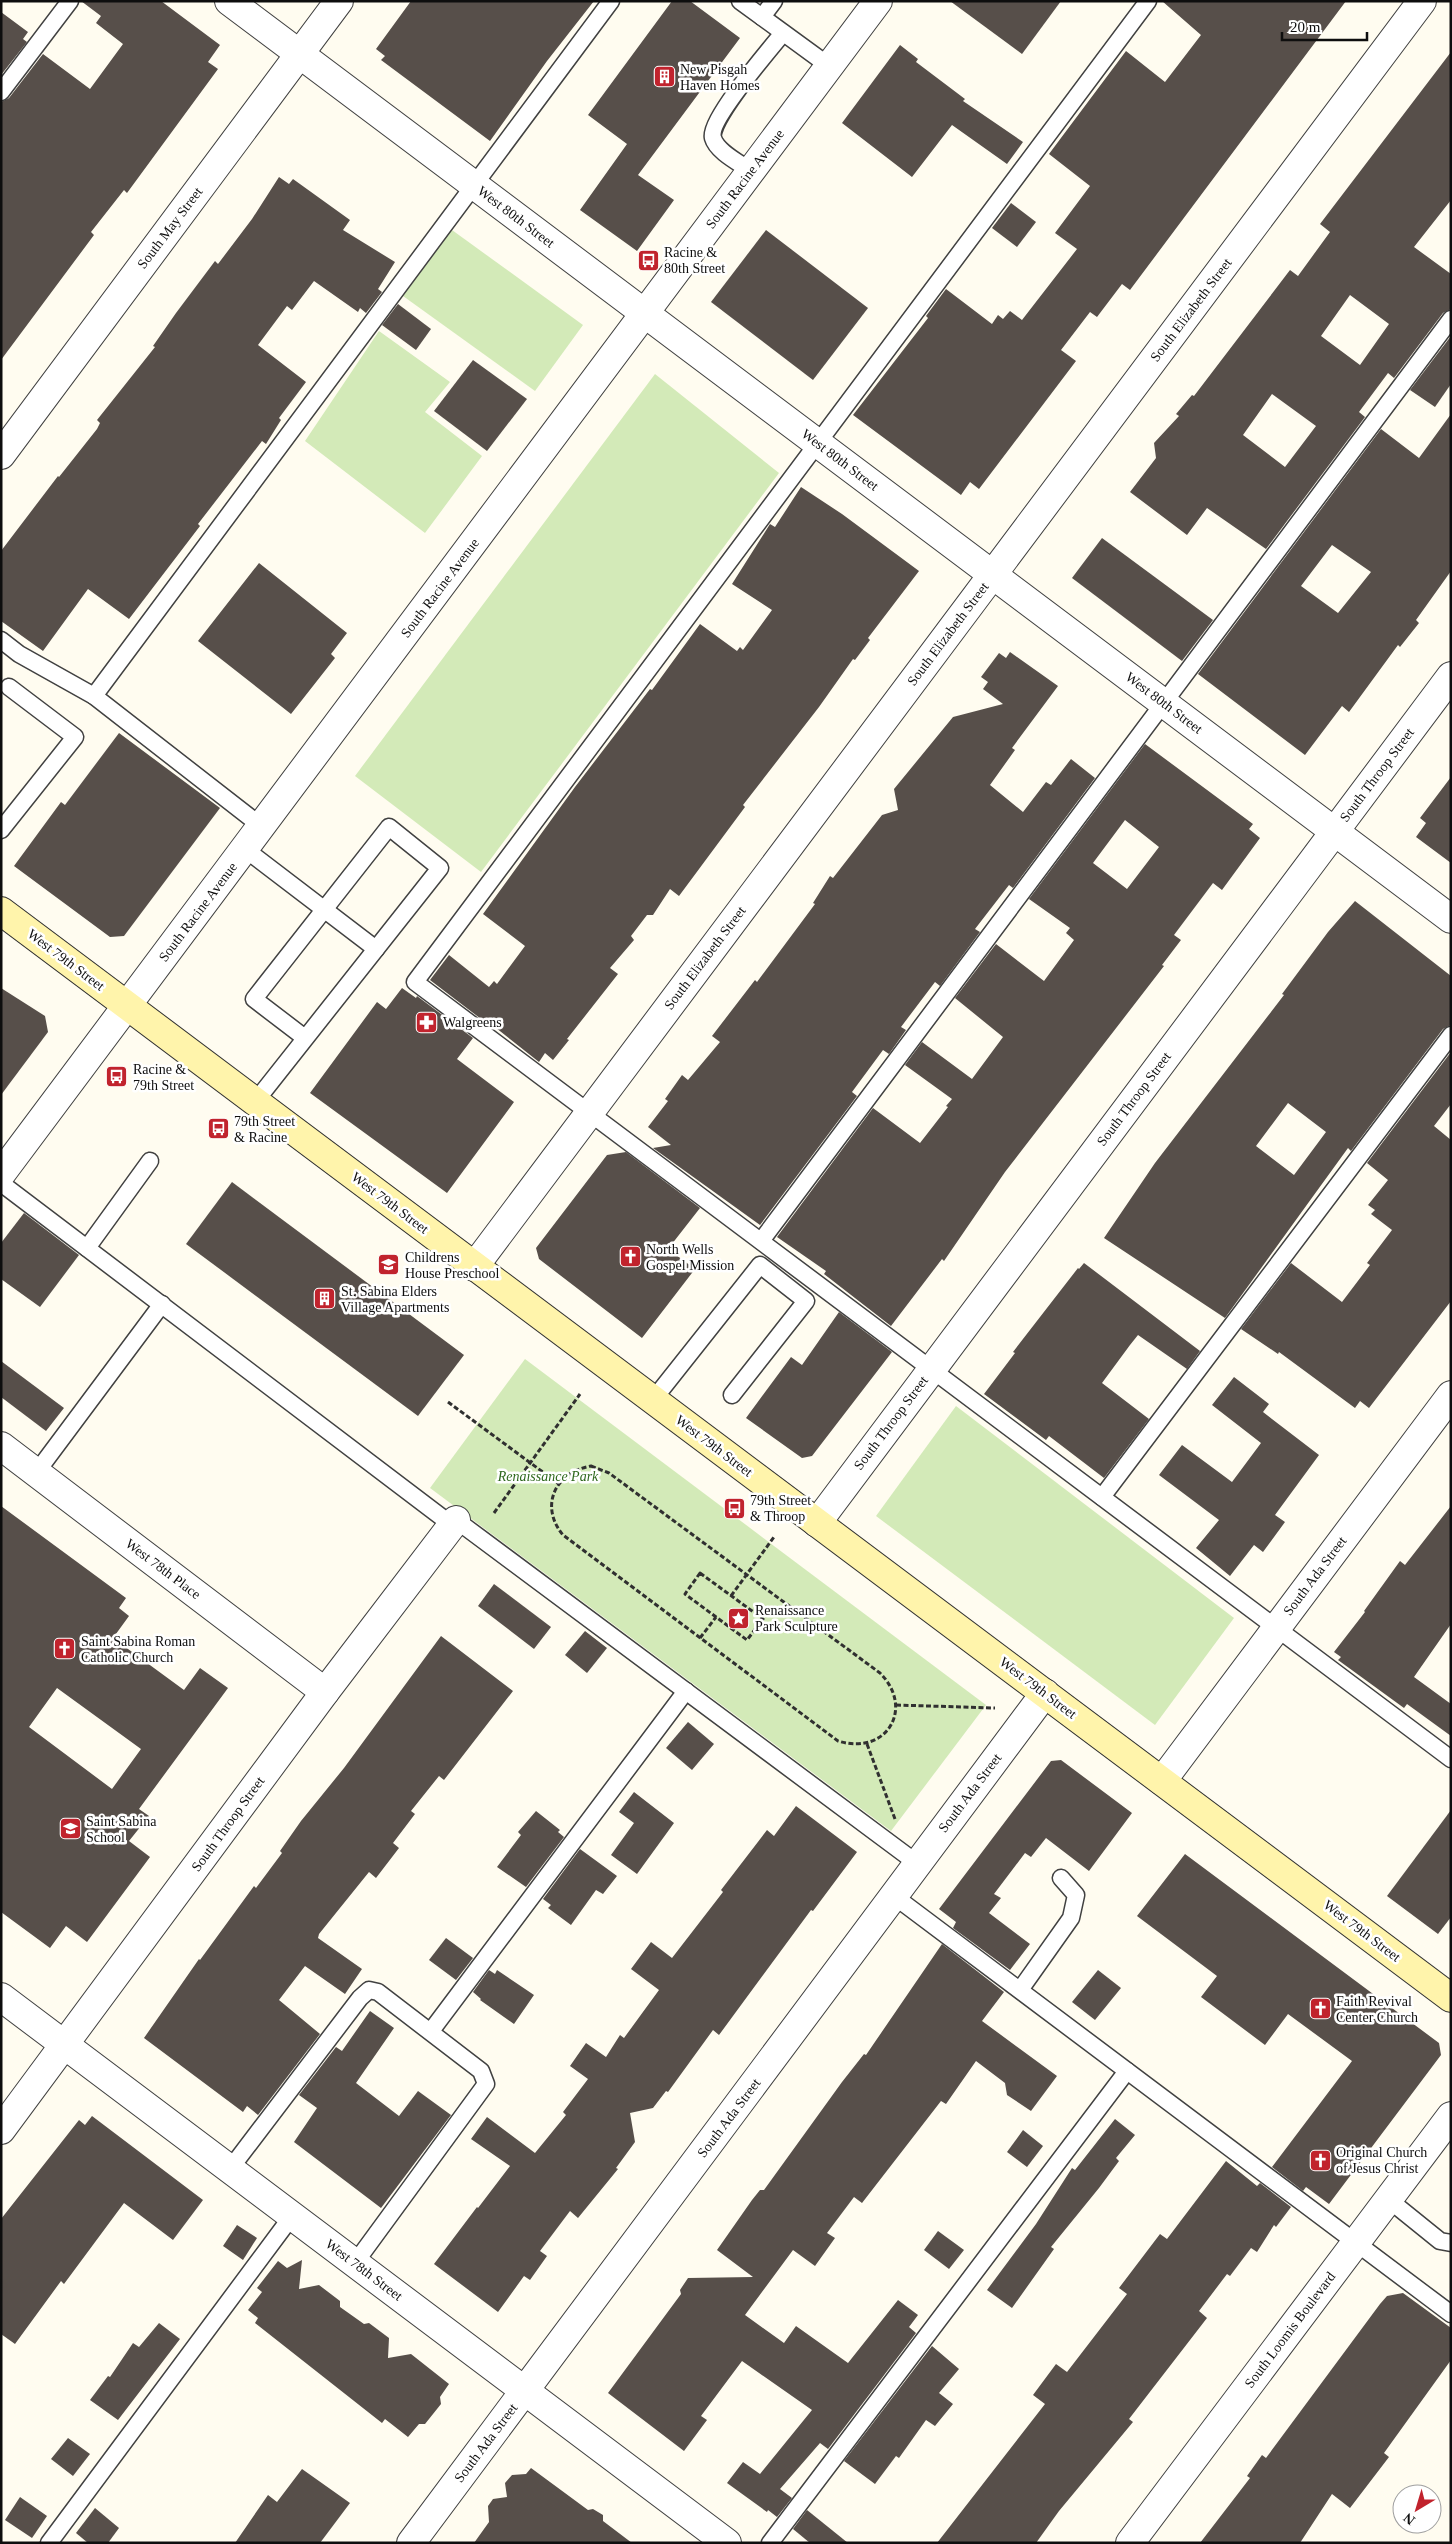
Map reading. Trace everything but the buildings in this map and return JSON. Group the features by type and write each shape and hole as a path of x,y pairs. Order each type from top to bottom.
{"main road":[{"name":"West 79th Street","path":"4,919 128,1006 1451,1998"}],"street":[{"name":"West 80th Street","path":"229,1 1451,919"},
{"name":"South May Street","path":"1,455 339,1"},
{"name":"South Racine Avenue","path":"1,1174 878,1"},
{"name":"South Elizabeth Street","path":"474,1267 1422,1"},
{"name":"South Throop Street","path":"817,1522 1451,676"},
{"name":"South Ada Street","path":"1162,1781 1451,1395"},
{"name":"West 78th Place","path":"1,1446 325,1692"},
{"name":"South Throop Street","path":"1,2130 325,1692 454,1522"},
{"name":"South Ada Street","path":"411,2543 1045,1693"},
{"name":"West 78th Street","path":"1,1997 727,2543"},
{"name":"South Loomis Boulevard","path":"1130,2543 1451,2116"}],"lane":[{"path":"1,92 70,1"},
{"path":"94,696 611,1"},
{"path":"740,1 829,66"},
{"path":"762,17 774,1"},
{"path":"1148,1 415,982 1276,1628 1449,1755"},
{"path":"751,171 720,148 713,137 714,126 745,81 783,32"},
{"path":"761,1241 1451,319"},
{"path":"1,640 19,654 94,696 261,826"},
{"path":"1,830 75,737 9,687"},
{"path":"255,1102 440,868 389,827 254,999 305,1038"},
{"path":"245,849 376,950"},
{"path":"1102,1497 1451,1035"},
{"path":"87,1248 150,1161"},
{"path":"1,1183 454,1522 686,1691 918,1864"},
{"path":"653,1400 760,1265 806,1301 732,1395"},
{"path":"36,1473 162,1304"},
{"path":"431,2031 686,1691"},
{"path":"1020,1990 1071,1918 1076,1896 1061,1878"},
{"path":"894,1896 1451,2314"},
{"path":"230,2169 360,1998 369,1990 378,1992 431,2031 480,2071 486,2084 355,2263"},
{"path":"770,2543 1127,2071"},
{"path":"1388,2199 1450,2248"},
{"path":"49,2543 292,2216"}],"path":[{"path":"494,1513 580,1394"},
{"path":"448,1402 559,1484"},
{"path":"590,1466 600,1469 880,1673 891,1686 896,1705 895,1716 884,1734 867,1744 848,1744 838,1741 563,1535 556,1526 552,1510 552,1500 559,1484 573,1471 590,1466"},
{"path":"731,1596 774,1537"},
{"path":"700,1573 763,1619 747,1640 716,1617 685,1594 700,1573"},
{"path":"700,1638 716,1617"},
{"path":"896,1705 995,1708"},
{"path":"867,1744 897,1824"}],"green space":[{"path":"452,230 583,325 535,391 403,296"},
{"path":"379,331 450,382 425,412 482,456 425,533 305,441"},
{"path":"655,374 779,473 481,872 355,776"},
{"name":"Renaissance Park","path":"525,1359 986,1705 891,1831 430,1488"},
{"path":"956,1406 1234,1618 1155,1725 876,1516"}],"place":[{"name":"New Pisgah Haven Homes","path":"664,77"},
{"name":"Racine & 80th Street","path":"648,260"},
{"name":"Walgreens","path":"427,1022"},
{"name":"Racine & 79th Street","path":"117,1077"},
{"name":"79th Street & Racine","path":"218,1129"},
{"name":"North Wells Gospel Mission","path":"630,1257"},
{"name":"Childrens House Preschool","path":"389,1265"},
{"name":"St. Sabina Elders Village Apartments","path":"325,1299"},
{"name":"79th Street & Throop","path":"734,1508"},
{"name":"Renaissance Park Sculpture","path":"739,1618"},
{"name":"Saint Sabina Roman Catholic Church","path":"65,1649"},
{"name":"Saint Sabina School","path":"70,1829"},
{"name":"Faith Revival Center Church","path":"1320,2009"},
{"name":"Original Church of Jesus Christ","path":"1320,2160"}]}
